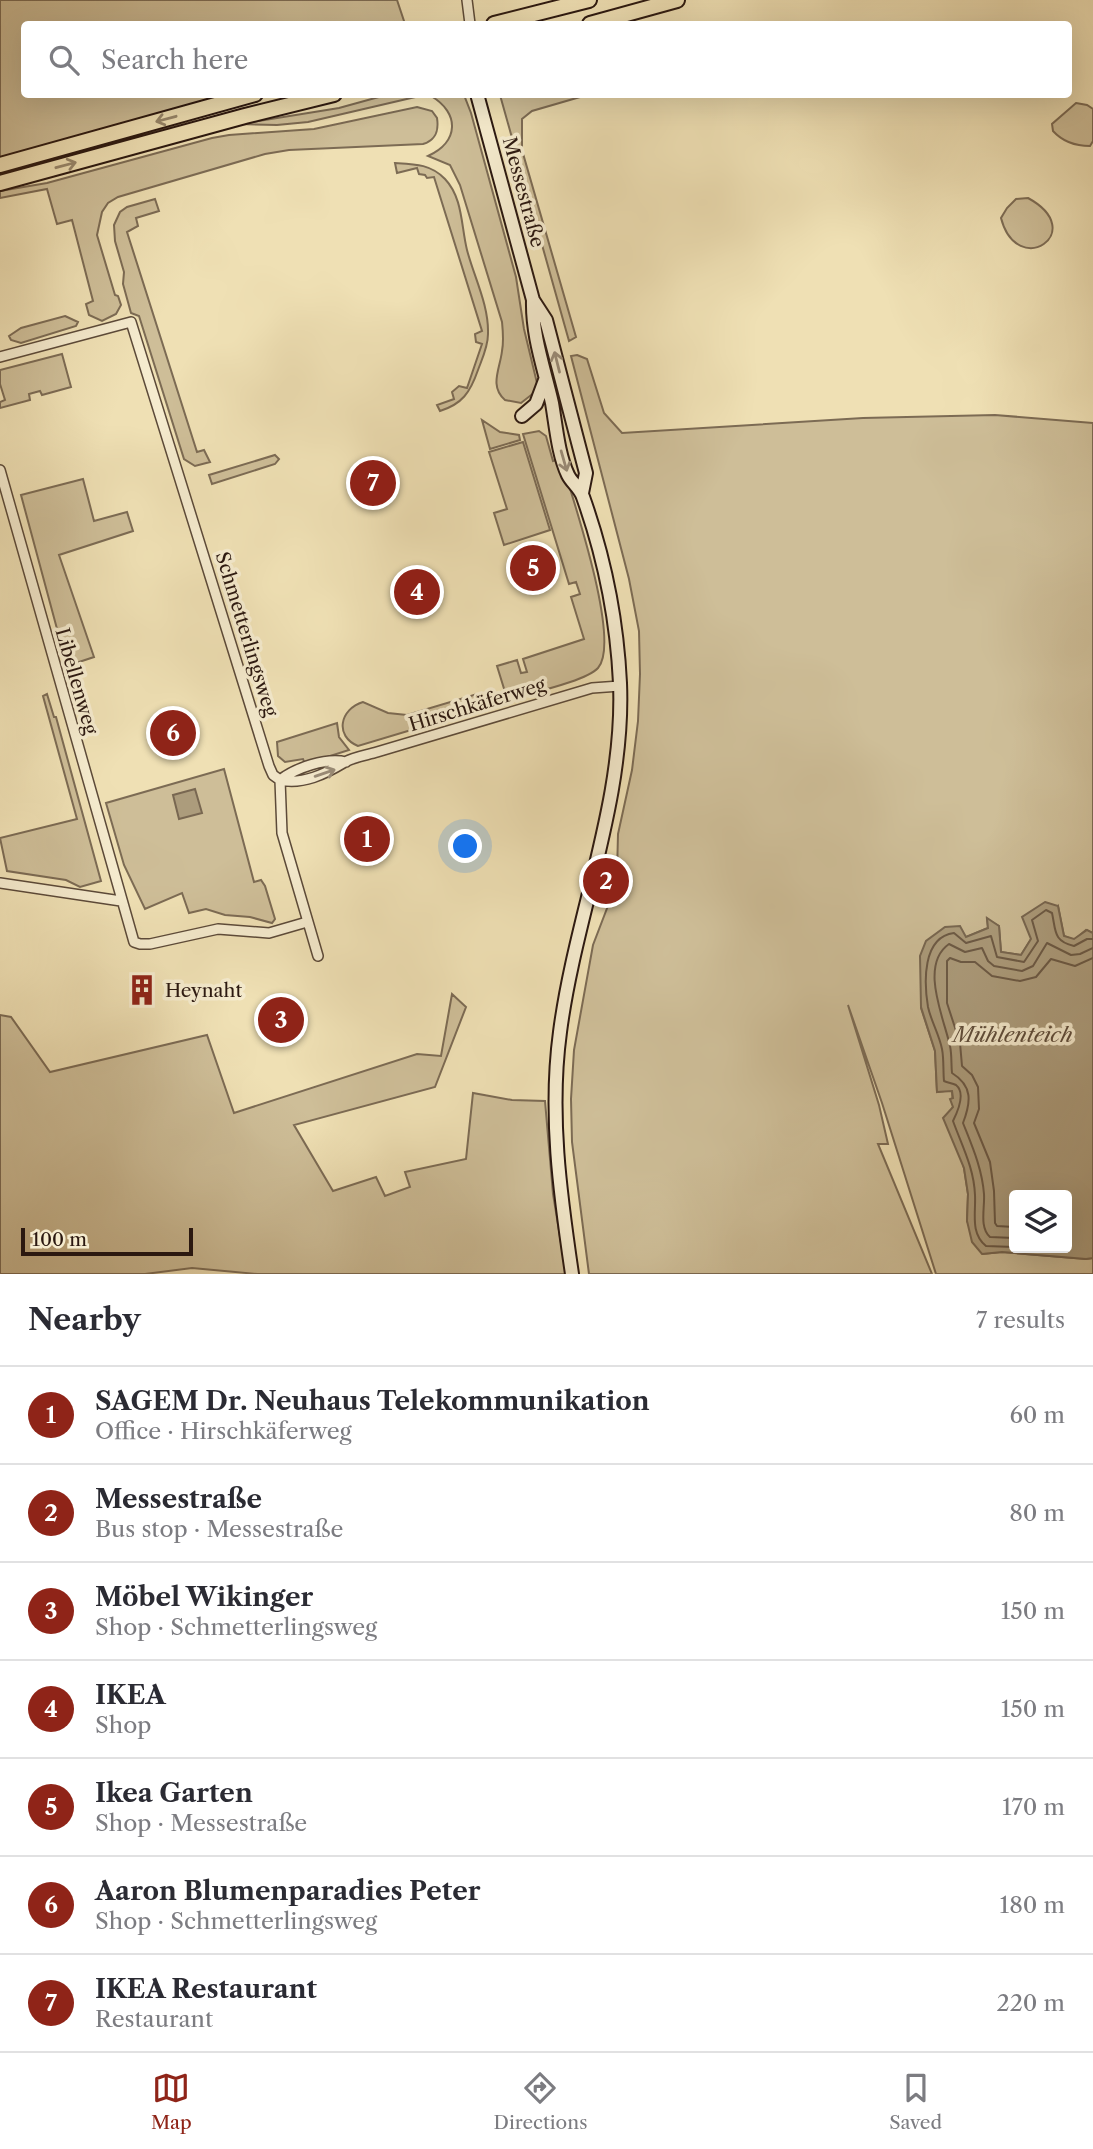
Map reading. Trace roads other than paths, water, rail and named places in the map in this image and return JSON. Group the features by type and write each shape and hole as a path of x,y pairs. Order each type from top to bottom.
{"main road":[{"path":"506,21 589,0"},
{"path":"601,21 677,0"},
{"path":"0,165 241,98"},
{"path":"0,183 318,98"},
{"name":"Messestraße","path":"478,98 533,300 532,324 569,476 582,494 612,604 620,686 620,717 613,776 604,829 568,983 557,1065 556,1146 572,1274"},
{"name":"Messestraße","path":"533,300 546,320 582,457 586,473 582,494"},
{"path":"522,416 536,404 546,376"}],"street":[{"path":"467,0 470,21"},
{"name":"Schmetterlingsweg","path":"0,357 131,322 269,766 273,775 280,780 282,834 318,956"},
{"name":"Libellenweg","path":"0,470 134,942 140,944 218,929 269,933 307,922"},
{"name":"Hirschkäferweg","path":"280,780 289,773 335,759 345,762 592,688 620,686"},
{"path":"0,883 121,901"}],"water":[{"path":"195,789 202,813 179,819 173,795"},
{"name":"Mühlenteich","path":"1045,902 1058,906 1064,936 1074,939 1087,930 1093,933 1093,1258 1014,1253 1072,1253 1072,1190 1009,1190 1009,1253 982,1254 972,1242 967,1221 968,1194 964,1168 943,1118 953,1107 950,1099 953,1098 952,1091 937,1092 935,1051 921,1007 920,956 926,941 945,927 960,926 966,937 988,928 987,918 999,926 1001,952 1021,955 1031,939 1022,917"}],"place":[{"name":"IKEA Restaurant","path":"373,483"},
{"name":"Ikea Garten","path":"533,568"},
{"name":"IKEA","path":"417,592"},
{"name":"Aaron Blumenparadies Peter","path":"173,733"},
{"name":"SAGEM Dr. Neuhaus Telekommunikation","path":"367,839"},
{"name":"Messestraße","path":"606,881"},
{"name":"Heynaht","path":"142,990"},
{"name":"Möbel Wikinger","path":"281,1020"}]}
